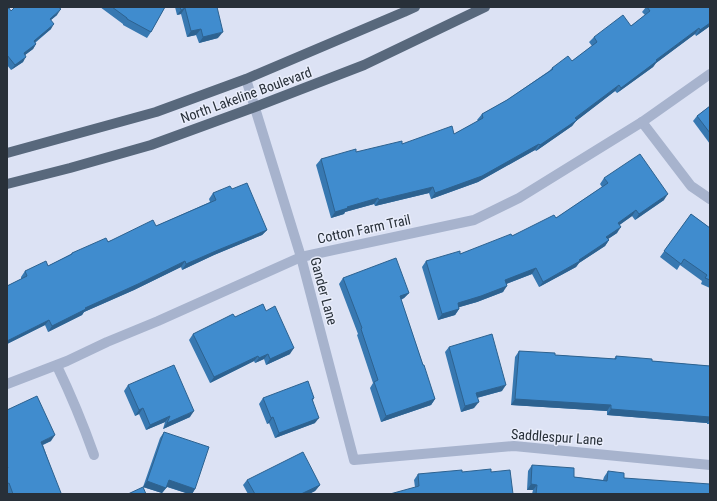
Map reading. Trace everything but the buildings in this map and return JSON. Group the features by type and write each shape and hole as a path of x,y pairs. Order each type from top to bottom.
{"main road":[{"name":"North Lakeline Boulevard","path":"7,153 156,112 246,79 415,7"},
{"name":"North Lakeline Boulevard","path":"7,184 151,145 255,108 364,65 485,7"}],"street":[{"name":"Cotton Farm Trail","path":"7,384 56,366 301,257 474,220 519,198 642,122 710,74"},
{"name":"Gander Lane","path":"246,79 301,257 354,460"},
{"path":"642,122 691,186 710,199"},
{"path":"56,366 69,390 85,428 94,455"},
{"name":"Saddlespur Lane","path":"354,460 514,446 710,465"}]}
